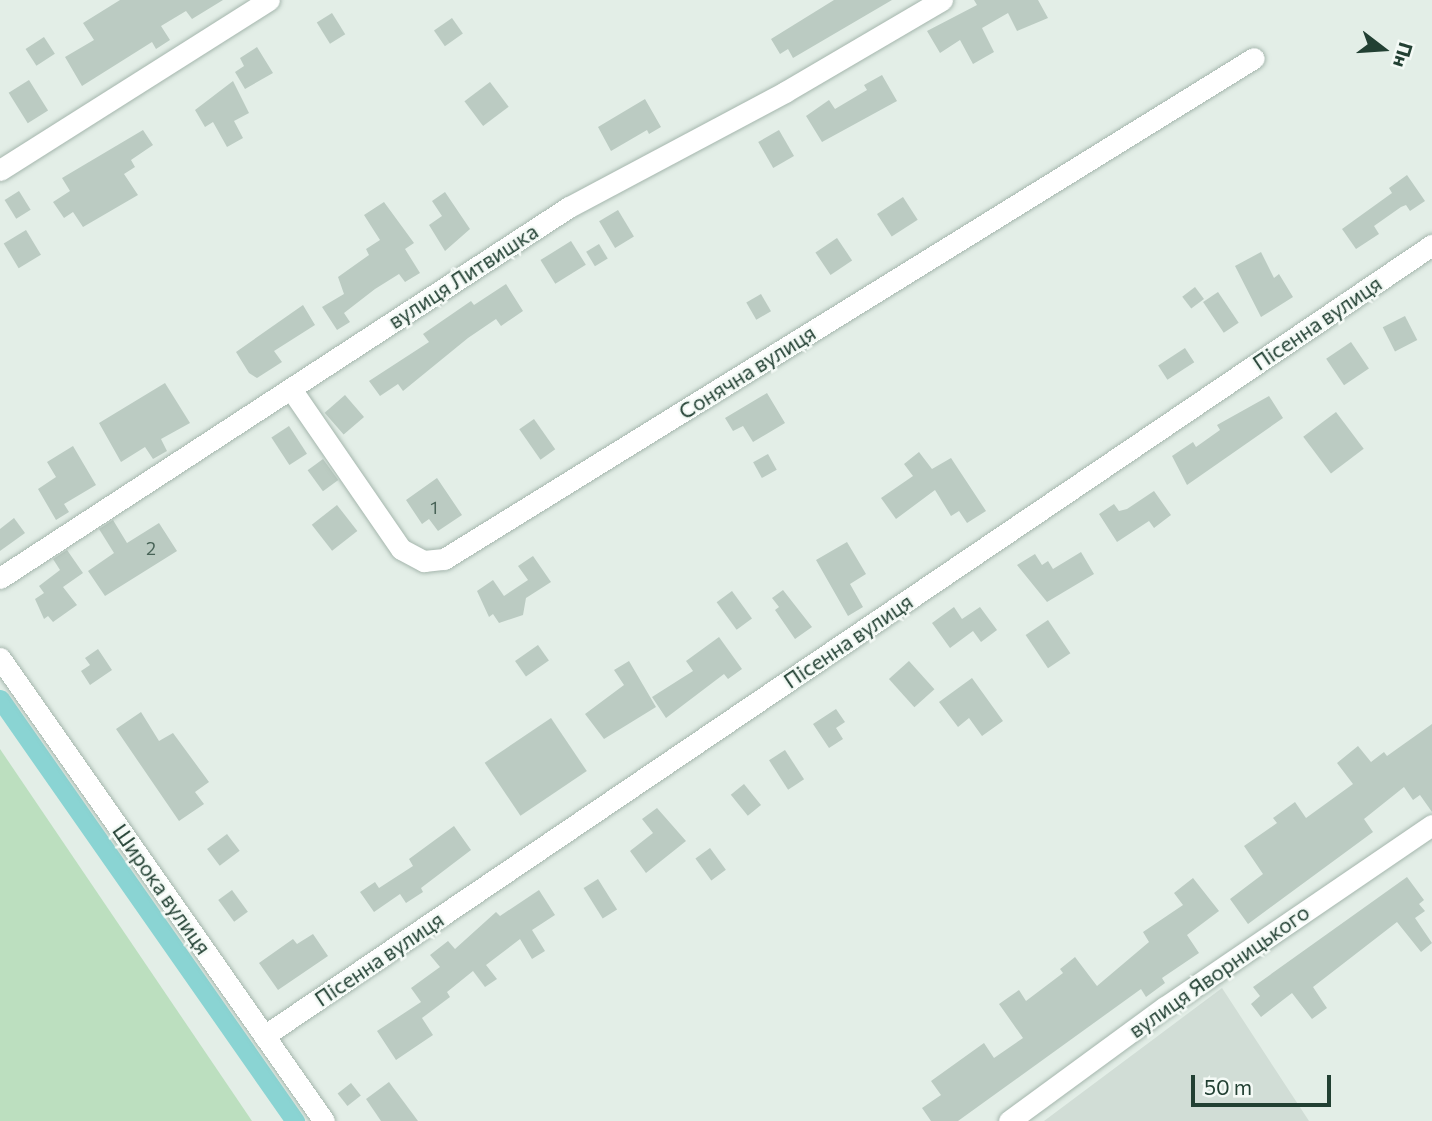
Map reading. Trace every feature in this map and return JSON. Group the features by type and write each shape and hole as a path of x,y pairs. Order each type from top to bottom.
{"street":[{"path":"0,170 269,0"},
{"name":"вулиця Литвишка","path":"0,578 569,207 785,92 942,0"},
{"name":"Сонячна вулиця","path":"291,389 401,549 424,561 444,559 1254,58"},
{"name":"Пісенна вулиця","path":"264,1037 1432,245"},
{"name":"Широка вулиця","path":"0,659 324,1121"},
{"name":"вулиця Яворницького","path":"1009,1121 1165,1007 1432,825"}],"shaded area":[{"path":"1222,988 1309,1121 1044,1121"}],"green space":[{"path":"0,749 252,1121 0,1121"}],"building":[{"path":"120,0 223,0 192,19 186,11 161,26 170,40 156,49 152,42 82,86 65,57 94,40 83,23"},
{"path":"834,0 892,0 793,58 788,49 780,54 771,39"},
{"path":"974,0 1038,0 1048,18 1017,31 1008,13 982,28 994,52 973,64 960,40 940,53 927,31 977,5"},
{"path":"332,13 345,34 330,44 317,23"},
{"path":"452,18 463,34 445,46 434,31"},
{"path":"44,37 55,54 36,66 26,49"},
{"path":"257,47 273,73 245,89 235,72 244,66 240,58"},
{"path":"882,75 897,101 822,142 806,116 829,100 835,109 867,90 864,85"},
{"path":"29,80 48,111 28,123 9,93"},
{"path":"233,81 249,113 234,121 243,138 227,147 213,122 205,127 195,110"},
{"path":"490,82 509,107 483,126 464,101"},
{"path":"645,99 661,127 649,134 647,130 611,151 598,127"},
{"path":"143,130 153,145 131,160 135,167 124,174 138,195 83,227 73,212 64,218 53,202 70,191 62,178"},
{"path":"779,130 794,156 773,168 758,142"},
{"path":"1407,175 1425,201 1410,211 1406,205 1401,207 1374,226 1379,234 1356,249 1342,229 1392,193 1389,188"},
{"path":"19,191 31,210 16,219 5,200"},
{"path":"445,192 470,229 445,251 429,225 442,216 432,201"},
{"path":"903,197 918,220 892,237 877,214"},
{"path":"384,202 414,243 405,249 420,273 405,282 399,274 375,289 344,313 350,322 337,330 322,307 344,294 338,277 369,255 366,249 380,240 364,215"},
{"path":"618,210 634,237 615,248 599,221"},
{"path":"26,230 41,255 19,268 4,243"},
{"path":"837,238 852,260 831,275 815,253"},
{"path":"571,241 586,265 555,284 540,260"},
{"path":"599,244 608,259 595,266 586,252"},
{"path":"1261,252 1274,278 1279,274 1293,297 1261,317 1235,266"},
{"path":"506,284 523,311 501,326 496,319 468,338 403,391 398,384 380,396 369,381 429,342 423,334 471,301 474,305"},
{"path":"1195,287 1204,299 1191,309 1182,297"},
{"path":"1218,292 1239,323 1224,333 1203,302"},
{"path":"761,294 771,311 756,320 746,302"},
{"path":"303,305 315,325 274,351 282,362 257,378 249,373 236,352"},
{"path":"1405,316 1417,340 1395,351 1383,327"},
{"path":"1351,342 1369,369 1344,385 1326,359"},
{"path":"1185,348 1194,362 1167,380 1158,365"},
{"path":"165,383 190,423 161,439 167,451 153,459 145,447 121,462 99,423"},
{"path":"767,393 785,423 753,442 743,426 733,431 725,418"},
{"path":"345,395 364,417 344,435 325,413"},
{"path":"1269,396 1283,418 1187,485 1172,456 1193,442 1196,447 1220,430 1217,425"},
{"path":"1336,412 1364,449 1331,473 1303,437"},
{"path":"534,419 555,449 540,460 519,429"},
{"path":"289,426 307,454 289,465 271,437"},
{"path":"73,446 96,485 64,504 69,512 56,520 38,489 56,477 47,462"},
{"path":"919,452 932,469 951,458 986,511 967,523 959,511 951,516 935,490 896,519 881,498 913,476 904,464"},
{"path":"768,454 777,470 762,478 753,462"},
{"path":"323,459 338,480 323,491 308,470"},
{"path":"437,478 462,515 438,531 429,519 422,524 406,500"},
{"path":"1154,491 1171,515 1154,528 1149,521 1117,542 1099,514 1114,504 1119,511 1127,509"},
{"path":"337,505 357,531 332,551 312,525"},
{"path":"14,518 25,533 0,551 0,529"},
{"path":"113,520 127,543 159,523 177,551 105,596 88,571 114,553 99,529"},
{"path":"847,542 866,574 850,584 863,607 848,616 816,560"},
{"path":"67,550 83,573 63,587 77,605 53,622 48,616 44,619 35,599 44,593 39,586 60,570 53,559"},
{"path":"1081,552 1094,574 1047,602 1017,565 1035,554 1042,565 1048,561 1053,569"},
{"path":"533,556 551,582 526,598 523,615 499,623 493,614 489,617 477,591 493,580 504,596 528,580 518,566"},
{"path":"783,590 812,627 795,639 775,610 779,607 772,598"},
{"path":"732,591 752,619 737,630 717,602"},
{"path":"954,607 962,619 980,607 997,630 981,642 973,631 950,648 932,623"},
{"path":"1048,620 1070,653 1048,668 1026,635"},
{"path":"719,637 742,669 728,679 724,674 666,718 652,697 693,671 686,661"},
{"path":"538,645 549,661 526,677 515,661"},
{"path":"98,649 112,670 90,685 81,671 90,665 85,658"},
{"path":"629,661 656,707 604,739 585,714 624,685 614,670"},
{"path":"909,661 934,689 914,707 889,679"},
{"path":"972,678 1003,721 982,736 969,718 958,727 939,702"},
{"path":"836,709 845,722 836,728 843,739 829,748 813,724"},
{"path":"141,712 159,741 173,733 209,782 195,792 204,804 179,821 116,729"},
{"path":"551,718 587,771 520,816 485,763"},
{"path":"1432,724 1432,812 1420,795 1413,800 1404,787 1364,819 1373,832 1248,924 1230,899 1263,874 1244,846 1277,823 1273,818 1295,802 1306,818 1353,784 1337,763 1358,746 1371,762 1384,752 1387,756"},
{"path":"785,750 804,779 788,790 769,760"},
{"path":"744,784 761,805 748,816 731,795"},
{"path":"657,808 686,841 646,873 630,851 653,833 642,819"},
{"path":"454,826 471,850 421,888 423,892 406,903 400,894 374,912 360,892 375,882 379,888 413,866 409,859"},
{"path":"227,834 240,851 220,866 207,849"},
{"path":"710,848 726,870 711,880 695,859"},
{"path":"1407,877 1424,900 1419,904 1425,911 1415,918 1432,943 1421,952 1397,922 1313,987 1327,1008 1312,1019 1292,993 1261,1017 1251,1004 1260,996 1253,987"},
{"path":"1193,878 1219,911 1187,935 1199,953 1162,978 1165,983 1146,997 1141,989 958,1121 931,1121 922,1108 941,1095 931,1081 984,1043 994,1058 1023,1038 999,1004 1019,990 1026,1001 1063,973 1060,969 1075,957 1097,986 1149,942 1143,932 1183,905 1174,893"},
{"path":"598,879 617,910 603,919 584,888"},
{"path":"232,890 248,912 234,922 218,900"},
{"path":"539,890 555,915 532,930 545,951 532,959 520,939 486,965 497,979 485,987 473,971 447,992 450,997 422,1018 433,1035 396,1060 377,1031 421,1002 411,988 440,967 430,955 448,941 455,949 496,912 500,916"},
{"path":"313,934 328,956 278,990 259,963 293,939 297,944"},
{"path":"389,1082 418,1121 381,1121 366,1099"},
{"path":"351,1083 361,1096 347,1106 338,1093"}],"waterway":[{"path":"0,699 295,1121"}]}
